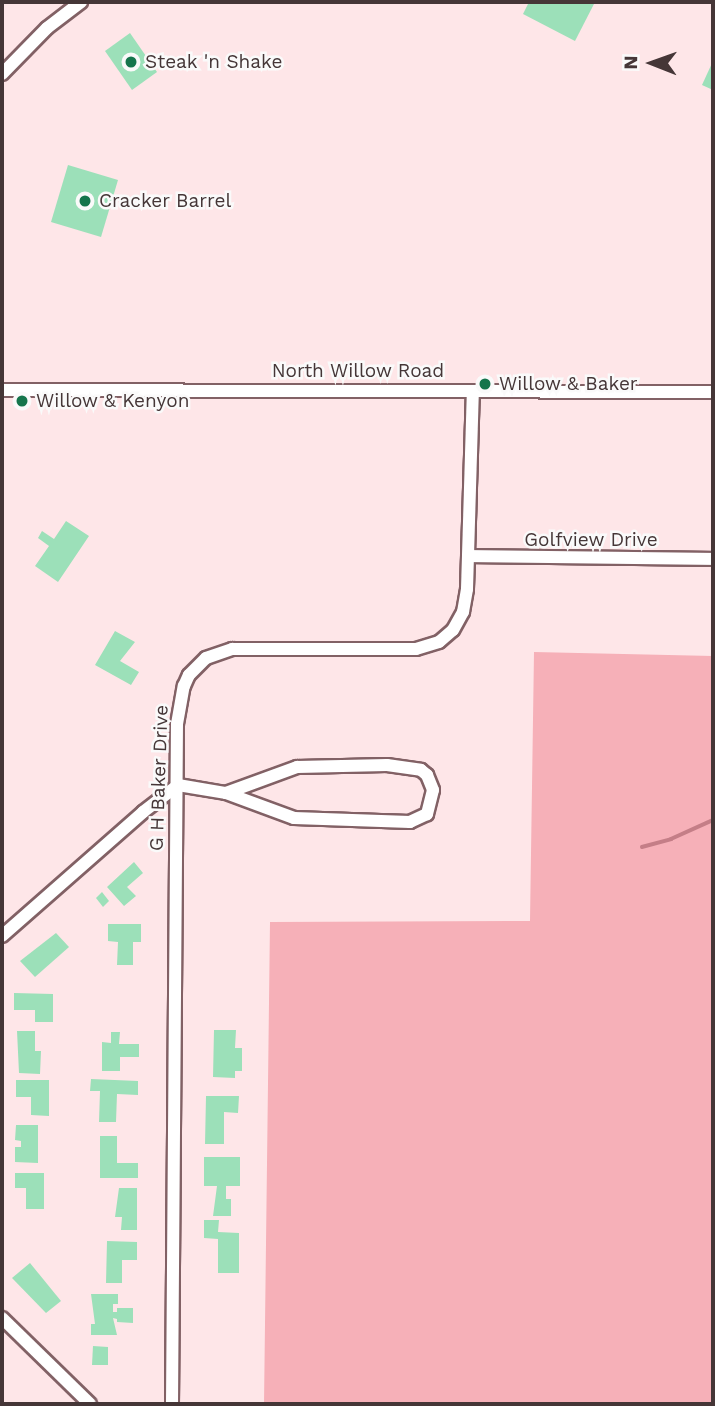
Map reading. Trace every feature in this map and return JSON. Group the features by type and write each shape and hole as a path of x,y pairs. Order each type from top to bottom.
{"street":[{"path":"2,74 47,28 81,2"},
{"name":"North Willow Road","path":"2,390 713,392"},
{"name":"G H Baker Drive","path":"172,1404 179,702 189,675 206,658 232,649 402,649 439,642 453,630 463,612 470,556 472,391"},
{"name":"Golfview Drive","path":"470,556 713,559"},
{"path":"2,936 143,812 178,785 226,793 294,818 410,822 427,814 433,790 427,775 412,766 318,764 297,767 226,793"},
{"path":"2,1318 90,1404"}],"shaded area":[{"path":"534,652 713,656 713,1404 264,1404 270,922 530,921"}],"building":[{"path":"529,2 595,2 575,41 523,14"},
{"name":"Steak 'n Shake","path":"130,33 157,72 132,90 105,51"},
{"path":"713,61 713,90 702,85"},
{"name":"Cracker Barrel","path":"68,165 118,180 101,237 51,222"},
{"path":"66,521 89,536 58,582 35,566 49,546 38,538 42,531 54,539"},
{"path":"115,631 135,642 120,661 139,672 131,685 95,665"},
{"path":"134,862 143,873 127,887 136,896 124,906 107,887"},
{"path":"102,892 109,901 103,907 96,898"},
{"path":"108,924 141,924 141,942 133,942 133,965 117,965 118,942 108,941"},
{"path":"56,933 69,947 35,977 20,961"},
{"path":"14,993 53,994 53,1022 35,1022 35,1010 14,1010"},
{"path":"214,1030 236,1030 235,1048 242,1048 242,1071 235,1071 235,1078 213,1077"},
{"path":"17,1031 35,1031 35,1051 41,1051 40,1074 19,1073"},
{"path":"111,1032 120,1032 119,1044 139,1044 139,1057 120,1057 120,1071 102,1071 102,1042 111,1043"},
{"path":"91,1079 138,1081 138,1095 117,1094 116,1122 99,1122 100,1091 90,1091"},
{"path":"16,1080 49,1080 49,1116 31,1115 31,1097 16,1097"},
{"path":"206,1096 239,1096 238,1113 224,1112 224,1144 205,1144"},
{"path":"16,1125 38,1125 38,1163 15,1162 15,1147 21,1147 21,1141 15,1140"},
{"path":"100,1136 117,1136 117,1163 138,1163 138,1178 100,1178"},
{"path":"204,1157 240,1157 240,1186 226,1186 226,1199 231,1199 231,1216 213,1216 217,1186 204,1186"},
{"path":"15,1173 44,1173 44,1209 26,1209 26,1188 15,1188"},
{"path":"119,1188 137,1188 137,1230 121,1230 122,1217 115,1217"},
{"path":"204,1220 219,1220 218,1232 239,1233 239,1273 218,1273 218,1239 204,1238"},
{"path":"107,1241 137,1242 137,1260 122,1260 122,1283 106,1283"},
{"path":"30,1263 61,1301 46,1313 12,1278"},
{"path":"91,1294 118,1294 118,1304 113,1304 113,1312 117,1312 117,1308 133,1308 133,1323 117,1322 117,1319 113,1318 117,1335 91,1335 91,1324 95,1324"},
{"path":"93,1346 108,1347 108,1365 92,1365"}],"waterway":[{"path":"642,847 671,839 713,820"}],"place":[{"name":"Steak 'n Shake","path":"131,62"},
{"name":"Cracker Barrel","path":"85,201"},
{"name":"Willow & Baker","path":"485,384"},
{"name":"Willow & Kenyon","path":"22,401"}]}
